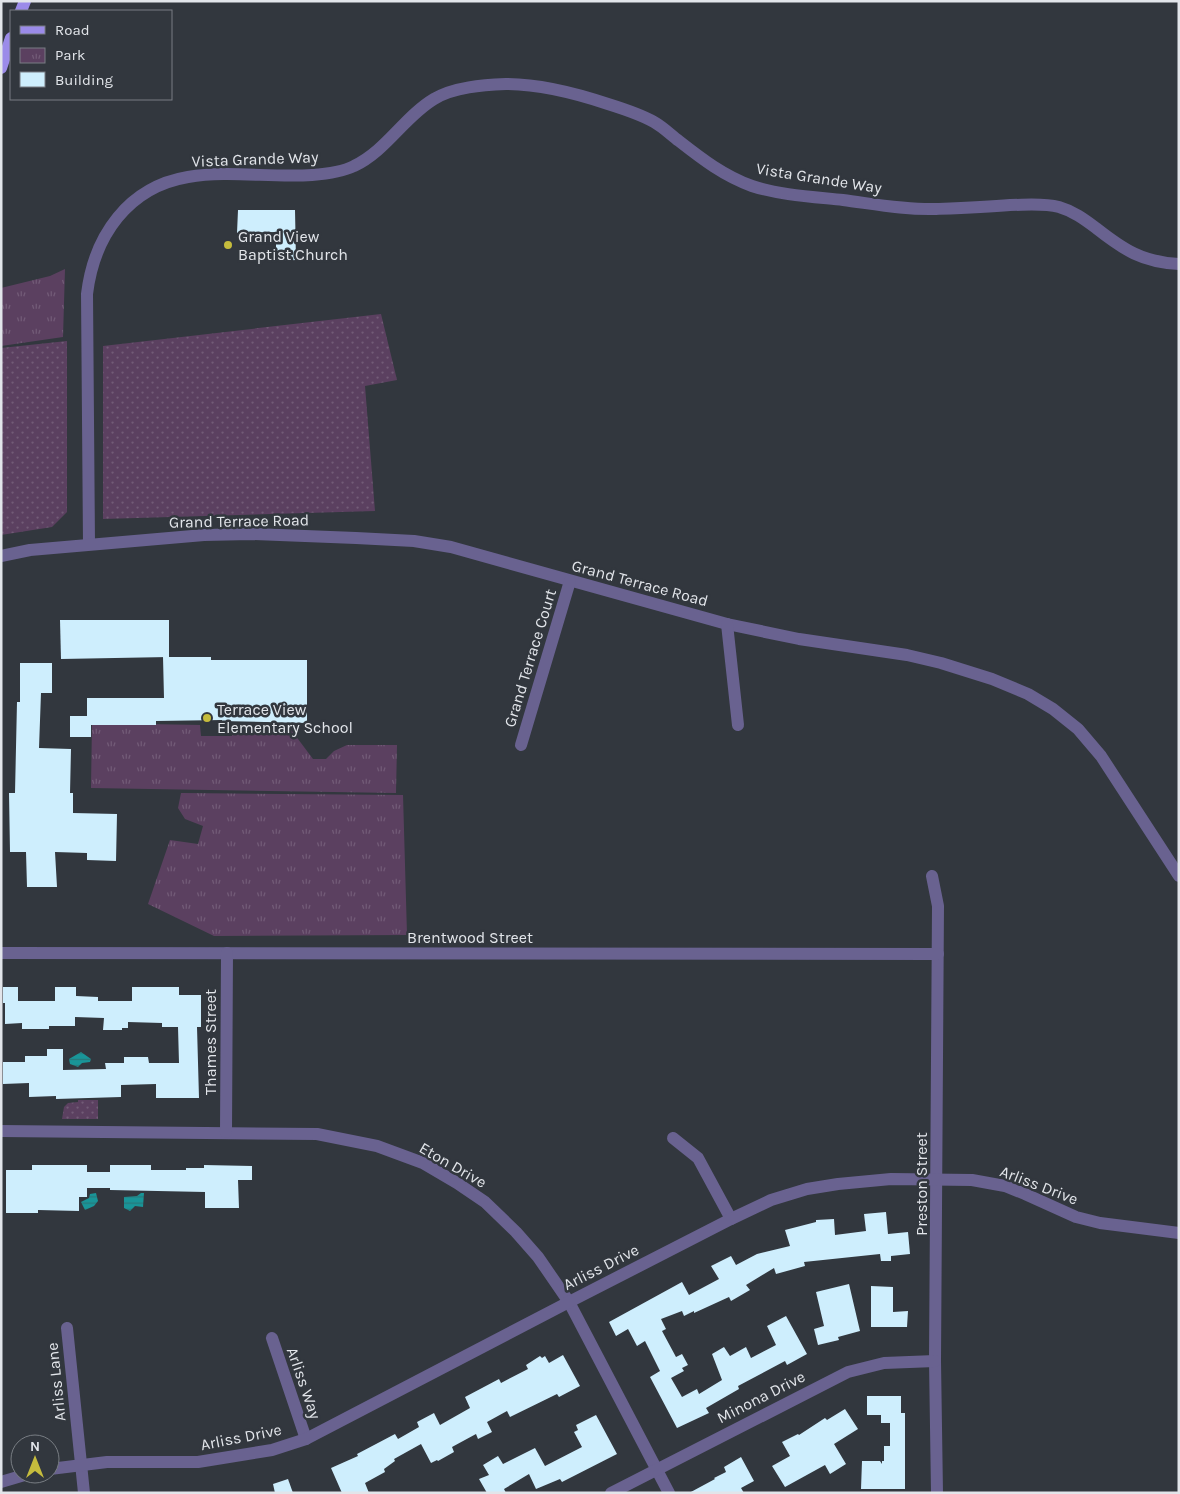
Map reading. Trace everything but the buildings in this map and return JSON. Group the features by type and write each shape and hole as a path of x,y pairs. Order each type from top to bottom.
{"main road":[{"path":"1,68 10,41"}],"street":[{"name":"Vista Grande Way","path":"89,544 88,294 89,276 106,232 124,210 144,194 188,177 213,175 309,175 352,168 374,154 415,114 435,98 459,90 506,84 528,85 556,89 628,110 655,123 711,166 730,177 755,187 803,196 914,208 931,209 1036,204 1054,206 1069,210 1122,248 1142,258 1179,264"},
{"name":"Grand Terrace Road","path":"1,556 30,550 204,535 251,534 414,541 451,546 727,624 907,656 941,664 992,679 1028,694 1053,709 1078,729 1101,756 1179,876"},
{"name":"Grand Terrace Court","path":"521,745 570,581"},
{"path":"727,624 738,725"},
{"name":"Preston Street","path":"932,876 938,906 936,1493"},
{"name":"Brentwood Street","path":"1,953 938,954"},
{"name":"Thames Street","path":"226,1132 227,953"},
{"name":"Eton Drive","path":"1,1131 298,1132 334,1136 377,1146 423,1163 485,1202 504,1219 538,1257 569,1302 669,1493"},
{"path":"673,1138 698,1158 731,1219"},
{"name":"Arliss Drive","path":"60,1467 107,1462 198,1462 272,1450 306,1439 731,1219 771,1200 807,1189 891,1179 972,1180 1005,1186 1076,1217 1100,1223 1179,1233"},
{"name":"Arliss Lane","path":"66,1328 84,1493"},
{"name":"Arliss Way","path":"272,1338 306,1439"},
{"name":"Minona Drive","path":"611,1493 656,1468 848,1372 884,1363 935,1361"}],"green space":[{"path":"65,269 63,337 1,346 1,288 50,276"},
{"path":"381,314 397,380 365,386 375,511 103,519 103,346"},
{"path":"67,341 67,512 52,527 1,535 1,348"},
{"path":"92,723 200,725 201,736 232,736 233,726 289,727 313,759 326,759 334,751 347,745 397,745 396,793 91,788"},
{"path":"181,793 403,795 407,935 214,936 148,904 170,840 198,844 203,826 185,819 178,808"},
{"path":"78,1100 98,1100 98,1119 62,1119 64,1107 68,1103 78,1102"}],"water":[{"path":"81,1052 91,1059 90,1062 82,1063 78,1067 70,1064 69,1059"},
{"path":"96,1193 98,1201 94,1206 85,1210 81,1202 89,1198 90,1194"},
{"path":"144,1193 143,1207 135,1206 130,1211 124,1208 124,1197 137,1196"}],"place":[{"name":"Grand View Baptist Church","path":"228,245"},
{"name":"Terrace View Elementary School","path":"207,718"}]}
